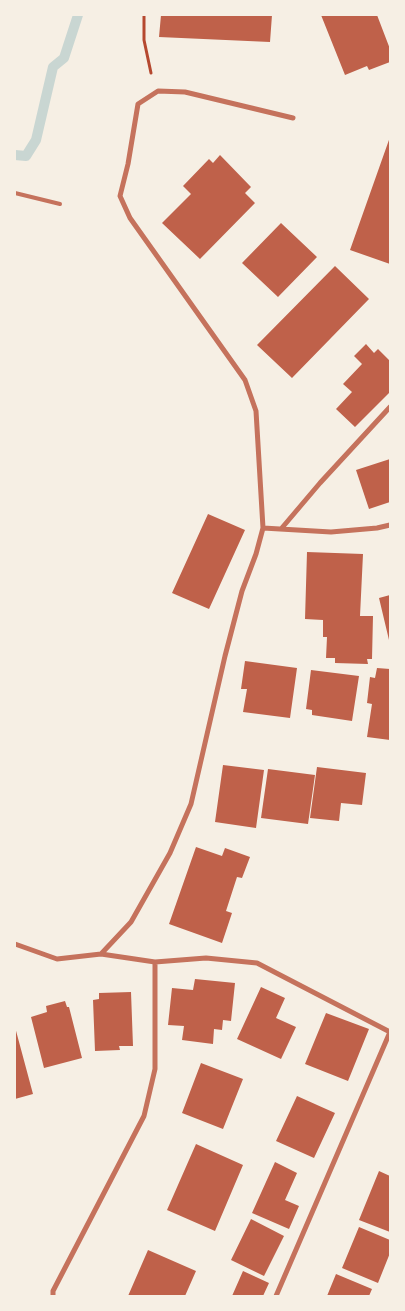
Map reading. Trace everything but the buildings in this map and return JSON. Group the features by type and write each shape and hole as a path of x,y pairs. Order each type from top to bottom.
{"street":[{"path":"101,954 131,922 170,853 191,804 225,656 242,591 256,554 263,528 256,411 245,380 130,218 120,196 128,164 138,104 158,91 184,92 293,118"},
{"path":"281,529 320,483 390,407"},
{"path":"263,528 331,532 378,528 390,525"},
{"path":"15,944 57,959 101,954 155,962 206,958 257,963 390,1032 276,1296"},
{"path":"53,1296 53,1291 144,1116 155,1069 155,962"}],"lane":[{"path":"15,194 60,204"}],"path":[{"path":"144,15 144,40 151,73 158,91"}],"waterway":[{"path":"15,155 26,156 36,140 53,67 64,58 78,15"}]}
